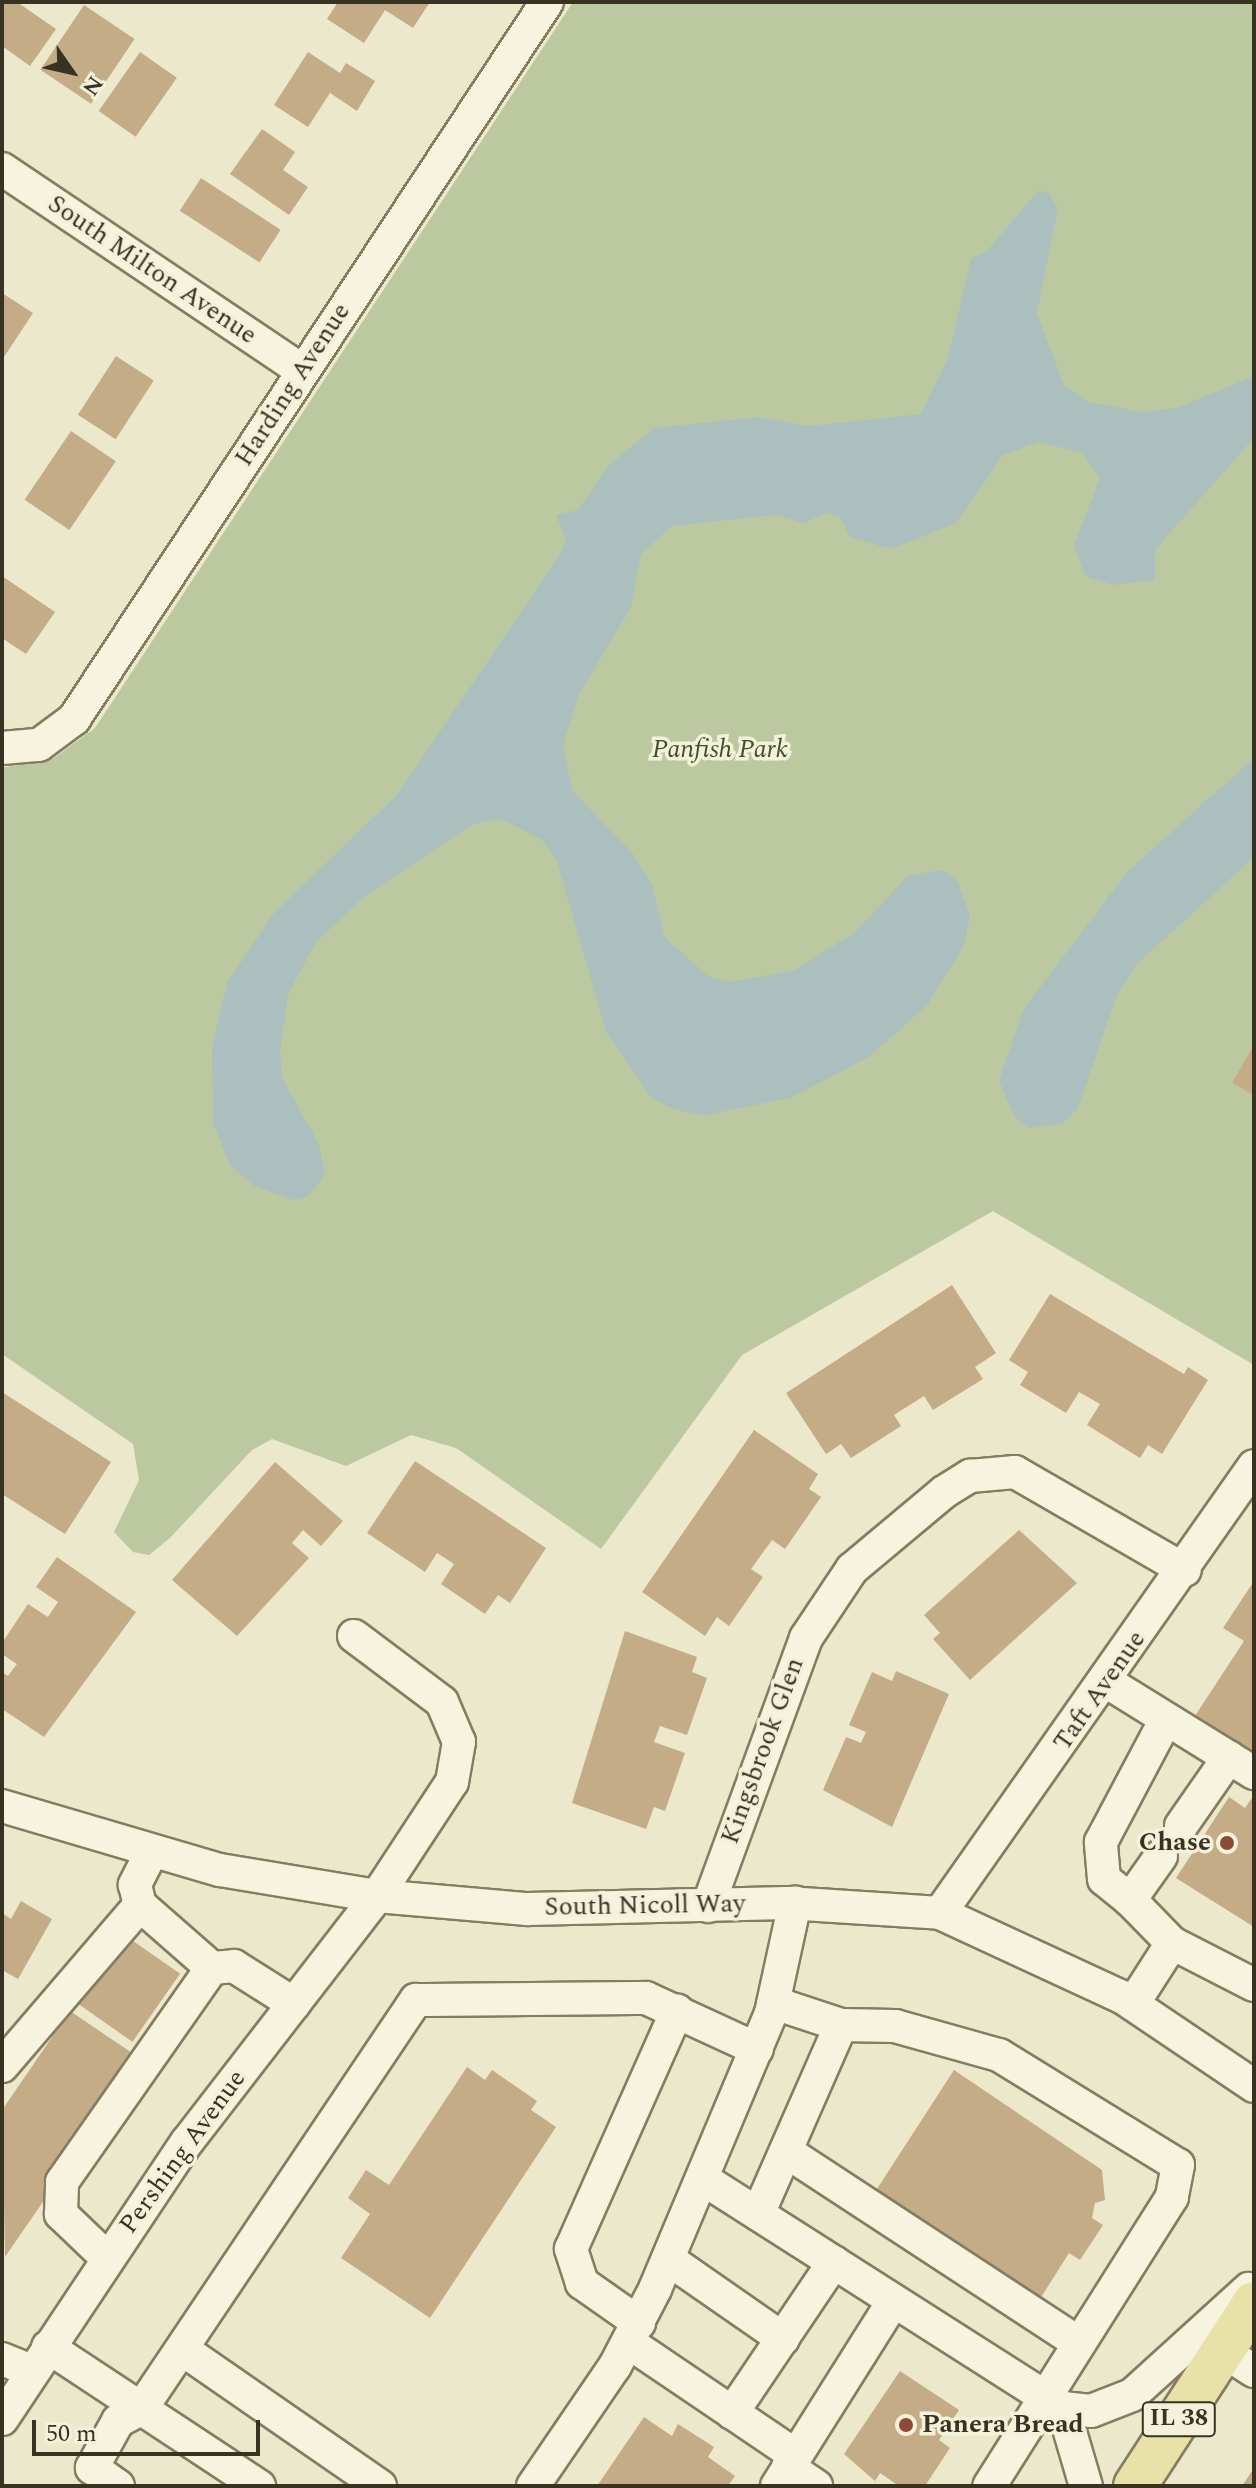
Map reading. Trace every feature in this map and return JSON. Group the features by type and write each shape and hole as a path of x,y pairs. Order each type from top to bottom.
{"main road":[{"name":"IL 38","path":"1135,2486 1238,2361 1254,2303"}],"street":[{"name":"Harding Avenue","path":"13,748 58,735 74,719 547,2"},
{"name":"South Milton Avenue","path":"2,169 303,371"},
{"name":"Taft Avenue","path":"940,1913 1107,1682 1254,1466"},
{"name":"Kingsbrook Glen","path":"708,1906 806,1638 852,1569 944,1492 970,1476 1015,1472 1185,1570"},
{"name":"Pershing Avenue","path":"2,2419 107,2258 377,1896 452,1782 459,1742 442,1702 354,1636"},
{"path":"1107,1682 1164,1723 1176,1722 1242,1765 1181,1826"},
{"path":"1164,1723 1101,1842 1104,1879 1130,1900 1172,1943 1254,1985"},
{"name":"South Nicoll Way","path":"2,1806 151,1853 377,1896 527,1909 795,1903 940,1913 1133,2004 1254,2086"},
{"path":"151,1853 135,1885 140,1905 212,1968 234,1966 294,2004"},
{"path":"1130,1900 1161,1856"},
{"path":"533,2486 634,2333 668,2259 774,2003 795,1903"},
{"path":"2,2066 140,1905"},
{"path":"1133,2004 1172,1943"},
{"path":"107,2258 61,2214 62,2182 212,1968"},
{"path":"97,2480 118,2421 141,2409 416,2000 646,1998 757,2049"},
{"path":"774,2003 841,2025 895,2026 999,2055 1178,2165 1172,2197 1076,2341 1055,2404 989,2486"},
{"path":"677,2011 571,2249 582,2283 634,2333 732,2413 786,2469 816,2486"},
{"path":"758,2214 790,2154 841,2025"},
{"path":"790,2154 1076,2341"},
{"path":"703,2179 1055,2404 1091,2411 1132,2395 1254,2284"},
{"path":"668,2259 783,2339"},
{"path":"732,2413 834,2262"},
{"path":"786,2469 893,2302"},
{"path":"182,2349 380,2486"},
{"path":"2,2359 40,2359 141,2409 259,2486"},
{"path":"1055,2404 1086,2486"}],"green space":[{"name":"Panfish Park","path":"573,2 1254,2 1254,1365 993,1211 742,1355 601,1549 456,1448 411,1435 346,1466 272,1439 252,1450 170,1538 149,1555 133,1552 114,1532 139,1480 133,1444 2,1354 2,768 54,758 95,728"}],"shaded area":[{"path":"1038,191 1048,192 1058,208 1037,313 1064,385 1088,402 1143,412 1177,408 1254,376 1254,438 1155,550 1155,580 1113,585 1085,576 1074,545 1100,478 1082,453 1039,442 1003,455 956,523 891,549 850,537 840,517 826,513 804,523 776,515 672,526 641,554 631,607 579,695 563,745 572,790 633,854 652,885 665,938 708,976 731,982 795,970 855,932 909,875 942,870 957,880 970,915 964,945 928,1004 869,1057 790,1098 705,1115 675,1110 651,1097 606,1032 556,858 542,840 502,819 473,824 364,897 315,943 288,995 280,1052 282,1078 319,1144 325,1175 307,1197 293,1200 254,1186 230,1165 213,1123 212,1047 227,983 274,913 397,795 561,553 566,539 556,515 578,510 608,466 654,428 759,417 809,426 921,414 948,358 971,259 986,252"},
{"path":"1254,758 1254,857 1138,963 1117,995 1078,1108 1062,1124 1029,1128 1014,1116 999,1081 1023,1010 1128,871"}],"building":[{"path":"2,2 17,2 56,29 30,66 2,46"},
{"path":"338,2 430,2 413,28 385,10 364,43 327,19"},
{"path":"84,5 135,39 91,104 40,70"},
{"path":"140,52 177,78 136,137 99,111"},
{"path":"308,52 340,73 346,63 375,81 357,111 330,93 308,127 274,105"},
{"path":"262,129 295,152 283,170 308,187 289,215 230,174"},
{"path":"201,178 281,230 259,262 180,211"},
{"path":"2,293 33,313 2,360"},
{"path":"116,356 154,381 116,439 78,415"},
{"path":"71,431 116,461 69,530 25,500"},
{"path":"2,576 55,612 26,654 2,638"},
{"path":"1254,1045 1254,1095 1232,1083"},
{"path":"952,1285 996,1353 975,1367 983,1379 933,1410 924,1396 894,1415 901,1426 851,1458 841,1444 826,1454 786,1393"},
{"path":"1050,1294 1184,1374 1188,1367 1208,1380 1162,1454 1148,1445 1140,1458 1087,1425 1100,1404 1079,1392 1066,1413 1020,1385 1028,1372 1009,1360"},
{"path":"2,1392 111,1462 65,1534 2,1494"},
{"path":"754,1430 818,1474 809,1489 821,1497 785,1549 772,1540 751,1569 763,1577 729,1626 717,1617 705,1636 642,1592"},
{"path":"415,1461 546,1548 510,1603 498,1595 485,1614 441,1584 454,1564 437,1553 425,1572 367,1533"},
{"path":"275,1462 343,1521 321,1546 303,1530 292,1543 309,1558 237,1636 172,1580"},
{"path":"1019,1530 1077,1583 970,1680 933,1639 940,1633 924,1615"},
{"path":"57,1557 136,1612 44,1737 2,1709 2,1672 8,1676 17,1664 2,1654 2,1643 28,1604 48,1617 58,1602 36,1587"},
{"path":"1254,1581 1254,1759 1193,1719 1244,1641 1223,1628"},
{"path":"625,1631 697,1657 692,1672 707,1678 687,1735 660,1726 654,1742 685,1753 665,1811 654,1807 646,1829 572,1803"},
{"path":"896,1671 949,1694 892,1827 823,1790 846,1737 861,1743 866,1732 849,1725 872,1672 892,1681"},
{"name":"Chase","path":"1254,1795 1254,1927 1176,1878 1229,1797 1245,1808"},
{"path":"21,1901 52,1919 18,1979 2,1970 2,1913 11,1919"},
{"path":"126,1936 180,1974 132,2042 78,2004"},
{"path":"70,2011 141,2059 5,2257 2,2110"},
{"path":"467,2067 485,2080 492,2070 537,2101 531,2110 556,2127 430,2318 341,2258 370,2214 348,2198 366,2170 389,2185"},
{"path":"954,2070 1102,2170 1105,2200 1095,2203 1092,2218 1103,2225 1080,2260 1069,2253 1040,2299 875,2192"},
{"name":"Panera Bread","path":"900,2371 959,2410 939,2440 950,2448 925,2486 899,2486 880,2473 875,2481 844,2454"},
{"path":"644,2417 672,2436 678,2424 714,2447 708,2457 735,2476 728,2486 597,2486"},
{"path":"1254,2468 1254,2486 1242,2486"}],"place":[{"name":"Chase","path":"1227,1843"},
{"name":"Panera Bread","path":"906,2425"}]}
